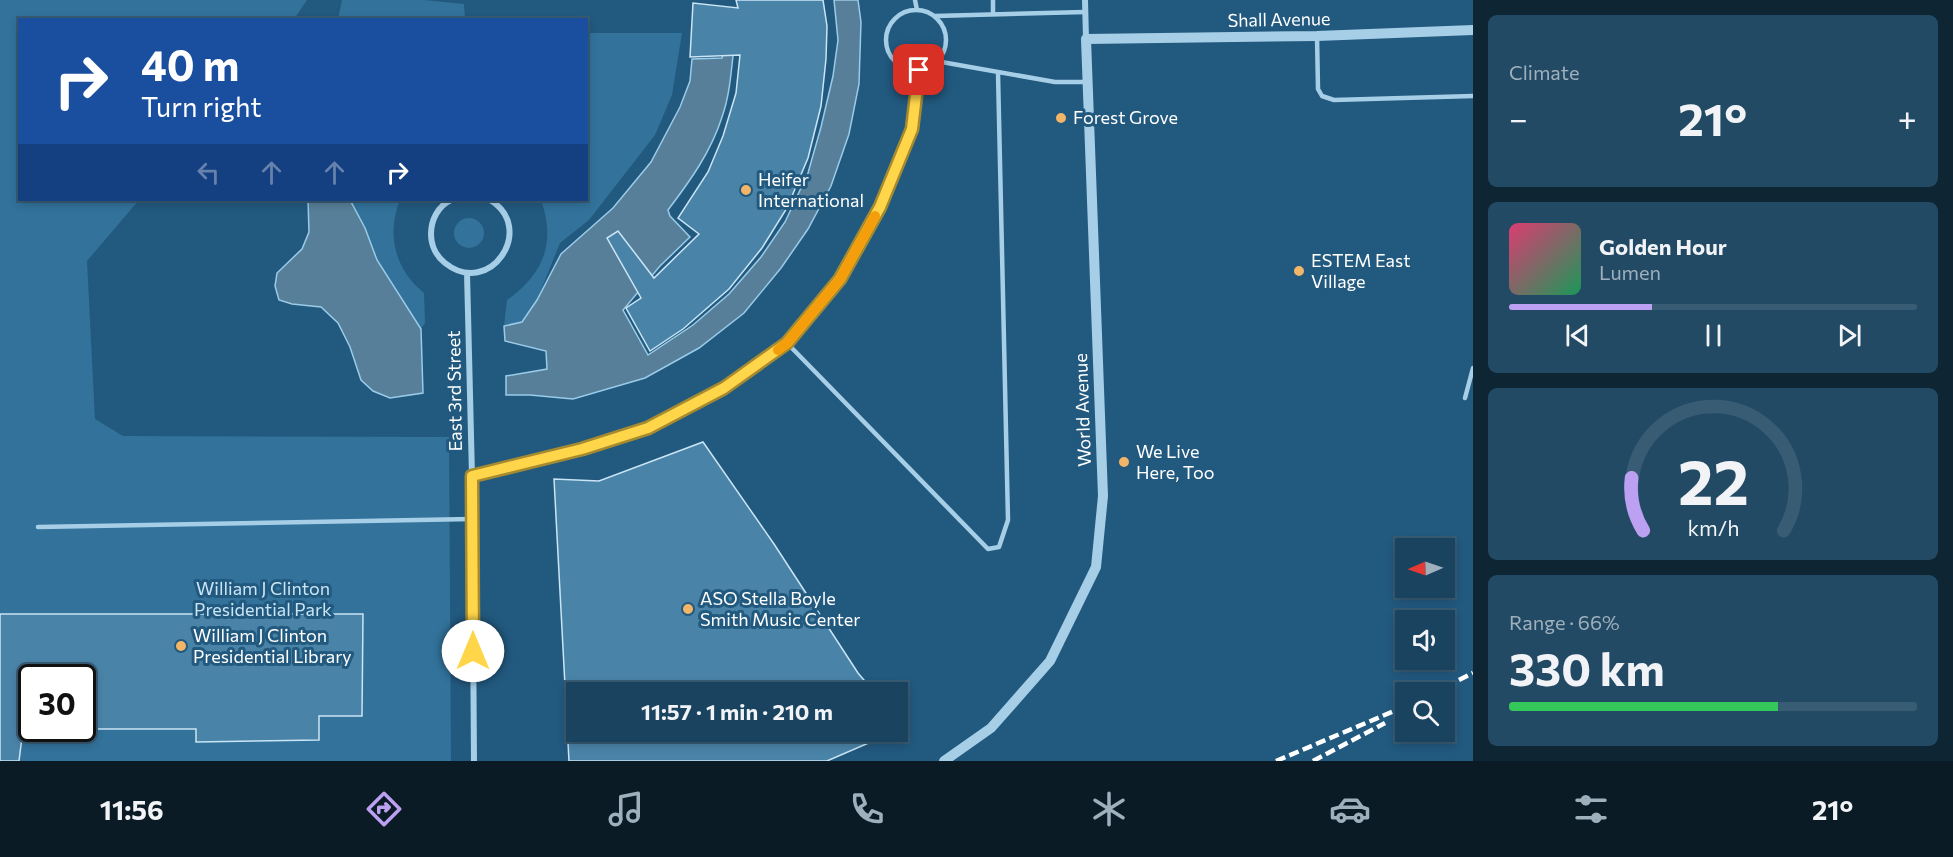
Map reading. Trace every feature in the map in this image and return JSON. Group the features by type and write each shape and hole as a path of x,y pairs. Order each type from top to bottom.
{"street":[{"name":"World Avenue","path":"944,761 991,728 1050,661 1096,567 1103,496 1085,0"},
{"name":"Shall Avenue","path":"1086,39 1317,36 1473,30"},
{"path":"450,201 437,212 432,224 431,237 434,250 451,268 467,273 488,269 498,262 506,251 510,239 509,226 504,213 492,201"},
{"name":"East 3rd Street","path":"467,273 472,476 474,761"}],"lane":[{"path":"915,0 917,10"},
{"path":"993,0 993,14"},
{"path":"935,16 945,33 946,44 942,53 936,62 919,70 902,66 892,57 886,41 894,19 903,13 917,10 935,16 1085,12"},
{"path":"1317,36 1318,89 1322,96 1334,100 1473,96"},
{"path":"936,62 1055,82 1088,82"},
{"path":"472,476 582,449 648,428 724,388 787,343 840,279 880,207 912,129 919,70"},
{"path":"787,343 988,549 999,547 1008,519 999,73"},
{"path":"1465,398 1473,368"},
{"path":"38,527 472,519"}],"green space":[{"name":"William J Clinton Presidential Park","path":"0,0 307,0 295,18 18,18 18,201 138,201 87,261 95,419 123,436 449,437 451,761 0,761"},
{"path":"342,0 424,0 464,4 465,18 338,18"},
{"path":"588,33 682,33 672,95 655,135 589,220 560,243 537,300 522,322 504,326 507,300 530,279 544,256 547,243 545,215 541,201 588,201"},
{"path":"351,201 400,201 394,226 396,251 406,274 424,293 425,323 421,329 377,260 365,228"},
{"path":"469,218 479,223 484,233 479,243 469,248 459,243 454,233 459,223"}],"shaded area":[{"path":"834,0 858,0 861,22 859,84 849,134 831,186 808,229 781,268 744,313 699,348 645,378 573,399 506,395 506,376 547,369 546,351 505,341 504,326 522,322 537,300 561,254 613,208 651,162 680,107 690,81 692,59 722,58 724,47 734,48 725,109 706,154 668,210 670,216 690,237 660,266 623,310 648,355 693,325 729,294 761,257 785,222 808,173 833,76 838,40"},
{"path":"308,201 351,201 365,228 377,260 421,329 423,393 390,398 373,391 361,380 350,347 338,323 321,307 292,304 279,300 275,286 277,273 302,249 309,232"}],"building":[{"name":"Heifer International","path":"736,0 823,0 827,26 821,106 808,158 787,208 762,248 729,289 683,329 650,351 626,308 641,298 607,238 618,231 654,278 699,234 678,218 708,172 723,136 736,93 740,55 690,57 693,3 738,8"},
{"name":"ASO Stella Boyle Smith Music Center","path":"703,442 866,682 566,682 566,705 554,479 599,481"},
{"name":"William J Clinton Presidential Library","path":"0,614 363,614 362,716 319,716 319,740 196,742 196,729 96,729 96,664 18,664 18,742 21,742 19,761 0,761"},
{"name":"ASO Stella Boyle Smith Music Center","path":"568,742 871,742 827,761 569,761"}],"railway":[{"path":"1455,682 1473,673"},
{"path":"1276,761 1395,711"},
{"path":"1313,761 1385,723"}],"slow traffic":[{"path":"778,350 787,343 840,279 875,216"}],"place":[{"name":"Forest Grove","path":"1061,118"},
{"name":"Heifer International","path":"746,190"},
{"name":"ESTEM East Village","path":"1299,271"},
{"name":"We Live Here, Too","path":"1124,462"},
{"name":"ASO Stella Boyle Smith Music Center","path":"688,609"},
{"name":"William J Clinton Presidential Library","path":"181,646"}],"route":[{"path":"473,651 472,476 582,449 648,428 724,388 787,343 840,279 880,207 912,129 919,70"}]}
